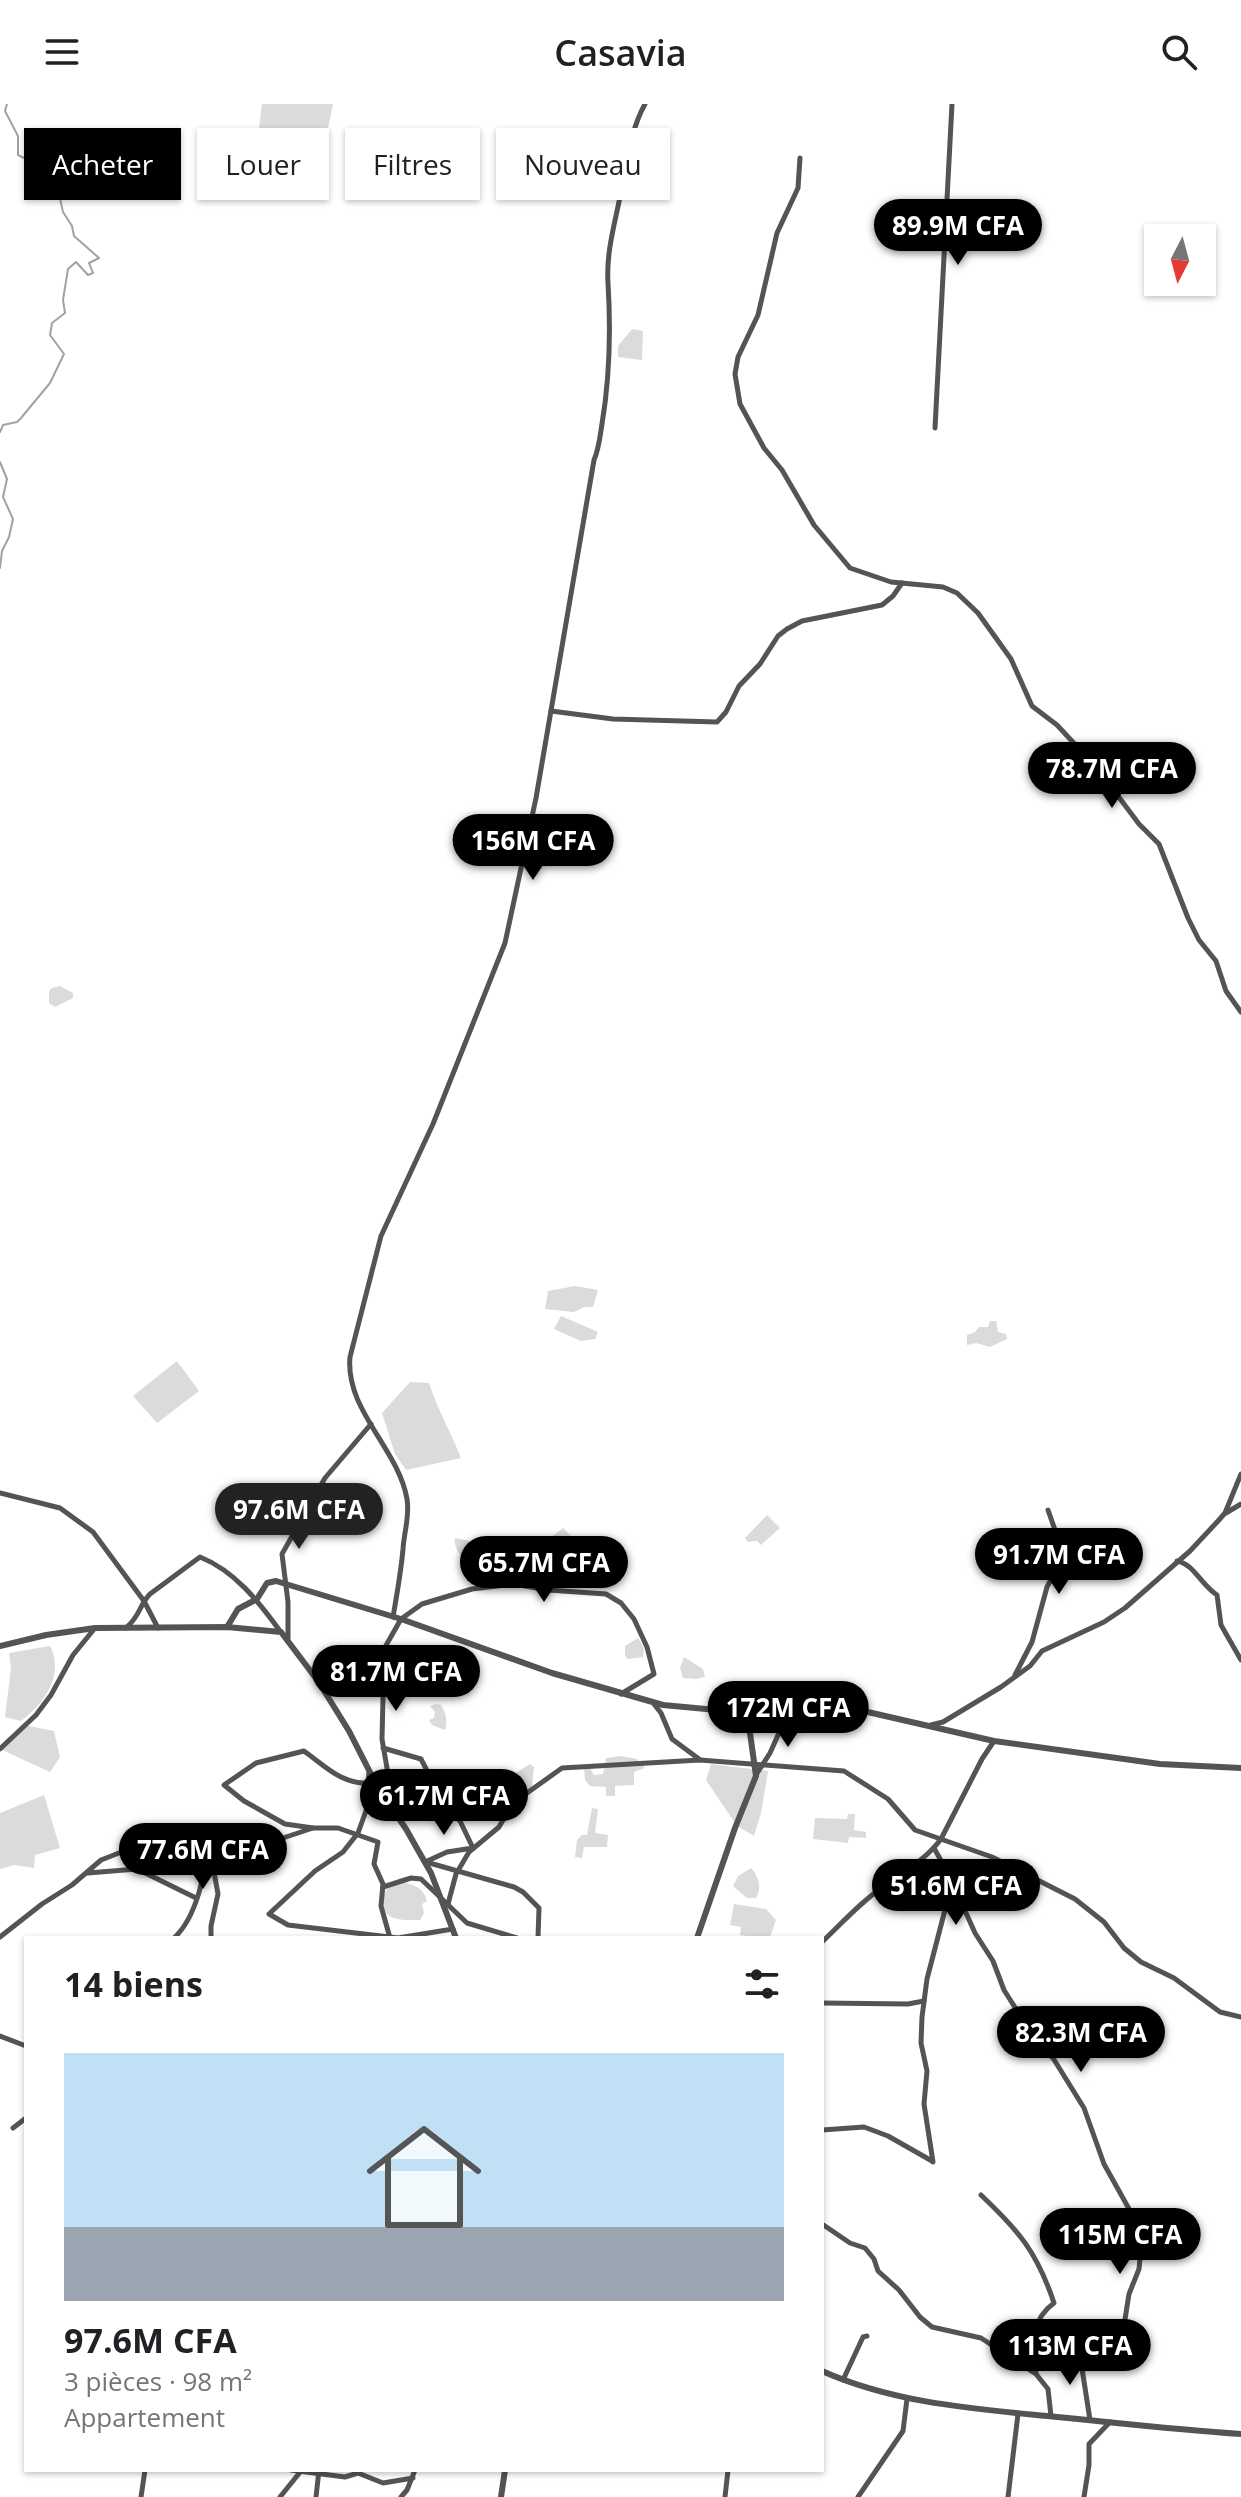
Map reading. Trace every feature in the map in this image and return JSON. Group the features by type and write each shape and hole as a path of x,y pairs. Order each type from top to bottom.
{"street":[{"path":"387,1801 389,1780 383,1748 380,1656 397,1619 408,1520 407,1499 389,1450 371,1424 349,1377 352,1349 381,1236 433,1124 505,943 536,798 606,403 611,360 610,238 625,164 639,114 645,104"},
{"path":"935,428 952,104"},
{"path":"800,158 798,188 777,233 758,315 738,357 735,374 740,404 764,448 782,470 814,525 833,550 855,571 891,582 943,587 957,593 999,639 1032,706 1057,725 1097,768 1139,824 1159,844 1188,918 1199,940 1216,961 1226,991 1241,1012"},
{"path":"551,711 613,719 717,722 726,712 739,686 787,629 802,621 882,605 902,583"},
{"path":"288,1640 282,1554 334,1465 371,1424"},
{"path":"1225,1513 1241,1474"},
{"path":"0,1493 60,1508 81,1523 97,1537 144,1601 159,1628"},
{"path":"931,1725 943,1722 1012,1679 1042,1651 1113,1617 1190,1551 1225,1513 1241,1504"},
{"path":"1012,1679 1032,1642 1047,1587 1061,1561 1061,1547 1048,1510"},
{"path":"126,1628 137,1618 144,1601 169,1577 200,1557 257,1599 349,1731 425,1862 455,1936"},
{"path":"1177,1561 1189,1564 1204,1586 1217,1595 1221,1625 1241,1660"},
{"path":"227,1627 238,1609 257,1599 268,1582 285,1583 495,1654 654,1703 696,1710 729,1711 846,1707 994,1741 1160,1764 1241,1768"},
{"path":"397,1619 422,1604 472,1589 503,1585 606,1594 621,1603 634,1619 647,1647 654,1674 620,1694"},
{"path":"0,1646 95,1628 227,1627 281,1632"},
{"path":"0,1749 41,1708 73,1655 95,1628"},
{"path":"654,1703 672,1739 700,1760"},
{"path":"759,1764 770,1753 783,1724 806,1708"},
{"path":"698,1936 759,1764 749,1726 729,1711"},
{"path":"824,1940 888,1883 934,1848 994,1741"},
{"path":"383,1748 421,1759 450,1812 462,1822 473,1848"},
{"path":"369,1770 370,1783 366,1811 358,1833 338,1856 315,1871 269,1914 288,1925 390,1936 381,1906 383,1887 374,1864 378,1842 358,1833 338,1828 313,1828 275,1820 224,1785 256,1763 304,1751 323,1768 349,1782 370,1783"},
{"path":"448,1904 457,1870 473,1848 499,1827 513,1803 562,1768 700,1760 851,1774 888,1799 915,1830 992,1857 1075,1899 1096,1914 1124,1948 1141,1962 1174,1978 1220,2012 1241,2017"},
{"path":"389,1780 438,1792"},
{"path":"0,1937 42,1904 62,1893 101,1860 154,1841 197,1838 240,1846 262,1845 313,1828"},
{"path":"176,1936 188,1920 196,1898 208,1841"},
{"path":"208,1841 218,1894 211,1936"},
{"path":"425,1862 447,1852 473,1848"},
{"path":"934,1848 975,1933 993,1961 1004,1990 1084,2108 1104,2164 1138,2225 1141,2248 1139,2269 1129,2294 1122,2338 1114,2345 1087,2351 1081,2362 1090,2420"},
{"path":"425,1862 523,1892 539,1908 538,1936"},
{"path":"85,1874 137,1869 196,1898"},
{"path":"824,2130 864,2127 888,2136 933,2162 924,2104 927,2071 921,2043 924,2001 946,1906 949,1875"},
{"path":"383,1887 416,1877 429,1885 467,1923 510,1936"},
{"path":"415,1936 453,1929"},
{"path":"824,2003 908,2004 924,2001"},
{"path":"0,2029 11,2040"},
{"path":"0,2036 24,2045"},
{"path":"13,2128 24,2120"},
{"path":"981,2195 1026,2241 1046,2277 1054,2303 1035,2326 1036,2374"},
{"path":"824,2225 850,2243 865,2248 874,2259 878,2271 932,2327 981,2338 1036,2374 1048,2389 1051,2416"},
{"path":"843,2380 863,2337 867,2336"},
{"path":"824,2372 877,2392 907,2399 1018,2414 1241,2434"},
{"path":"858,2497 903,2431 907,2399"},
{"path":"1008,2497 1018,2414"},
{"path":"1084,2497 1089,2444 1110,2422"},
{"path":"141,2497 145,2472"},
{"path":"280,2497 300,2472"},
{"path":"316,2497 319,2472 345,2477 358,2473 383,2483 413,2478"},
{"path":"401,2497 414,2472"},
{"path":"501,2497 505,2472"},
{"path":"725,2497 728,2472"}],"shaded area":[{"path":"262,104 333,104 328,128 259,128"},
{"path":"632,329 643,331 642,360 618,357 618,346"},
{"path":"60,986 73,993 73,998 55,1007 49,1003 49,991"},
{"path":"575,1286 598,1290 593,1307 574,1312 545,1309 548,1291"},
{"path":"561,1316 598,1332 595,1339 581,1341 554,1329"},
{"path":"990,1321 996,1321 998,1332 1006,1334 1007,1339 990,1347 976,1343 967,1345 967,1335 979,1327 988,1327"},
{"path":"177,1361 199,1391 157,1423 133,1396"},
{"path":"410,1382 429,1383 461,1458 406,1470 395,1454 382,1413"},
{"path":"767,1515 780,1528 761,1545 757,1541 748,1542 745,1538"},
{"path":"563,1528 574,1539 570,1547 559,1555 547,1540"},
{"path":"455,1538 488,1541 496,1552 496,1561 480,1569 466,1571"},
{"path":"638,1638 644,1648 643,1657 628,1659 625,1646"},
{"path":"50,1646 55,1668 50,1688 21,1721 5,1717 11,1668 9,1653"},
{"path":"684,1657 703,1669 705,1677 683,1678 680,1668"},
{"path":"441,1705 444,1711 445,1730 432,1725 429,1720 434,1718 435,1712 430,1706"},
{"path":"24,1725 54,1731 60,1757 50,1772 0,1749 5,1740"},
{"path":"621,1756 637,1759 645,1768 634,1772 634,1785 615,1786 615,1796 606,1796 606,1787 590,1786 585,1780 584,1766 589,1766 594,1775 603,1774 606,1758"},
{"path":"530,1764 534,1767 532,1787 527,1791 521,1786 509,1791 495,1790 496,1783 507,1782 508,1778"},
{"path":"711,1764 768,1771 754,1836 737,1826 706,1780"},
{"path":"44,1795 60,1848 35,1855 34,1868 14,1865 0,1869 0,1813"},
{"path":"592,1808 598,1809 595,1833 608,1835 607,1847 584,1847 582,1858 575,1857 577,1840 587,1835"},
{"path":"848,1814 855,1814 854,1830 866,1832 866,1838 849,1837 848,1843 813,1839 815,1818 847,1819"},
{"path":"751,1868 759,1883 756,1898 747,1898 733,1886 738,1876"},
{"path":"403,1882 418,1888 426,1897 420,1920 403,1920 386,1912 383,1904 385,1892 390,1886"},
{"path":"734,1904 766,1909 776,1920 770,1936 740,1935 741,1927 730,1925"}],"waterway":[{"path":"0,432 3,425 17,422 50,383 64,354 50,335 52,323 65,313 63,300 68,269 76,262 88,275 93,273 89,263 99,258 74,236 46,169 18,155 18,136 5,111 7,104"},
{"path":"0,462 7,479 3,497 13,519 2,551 0,568"}]}
